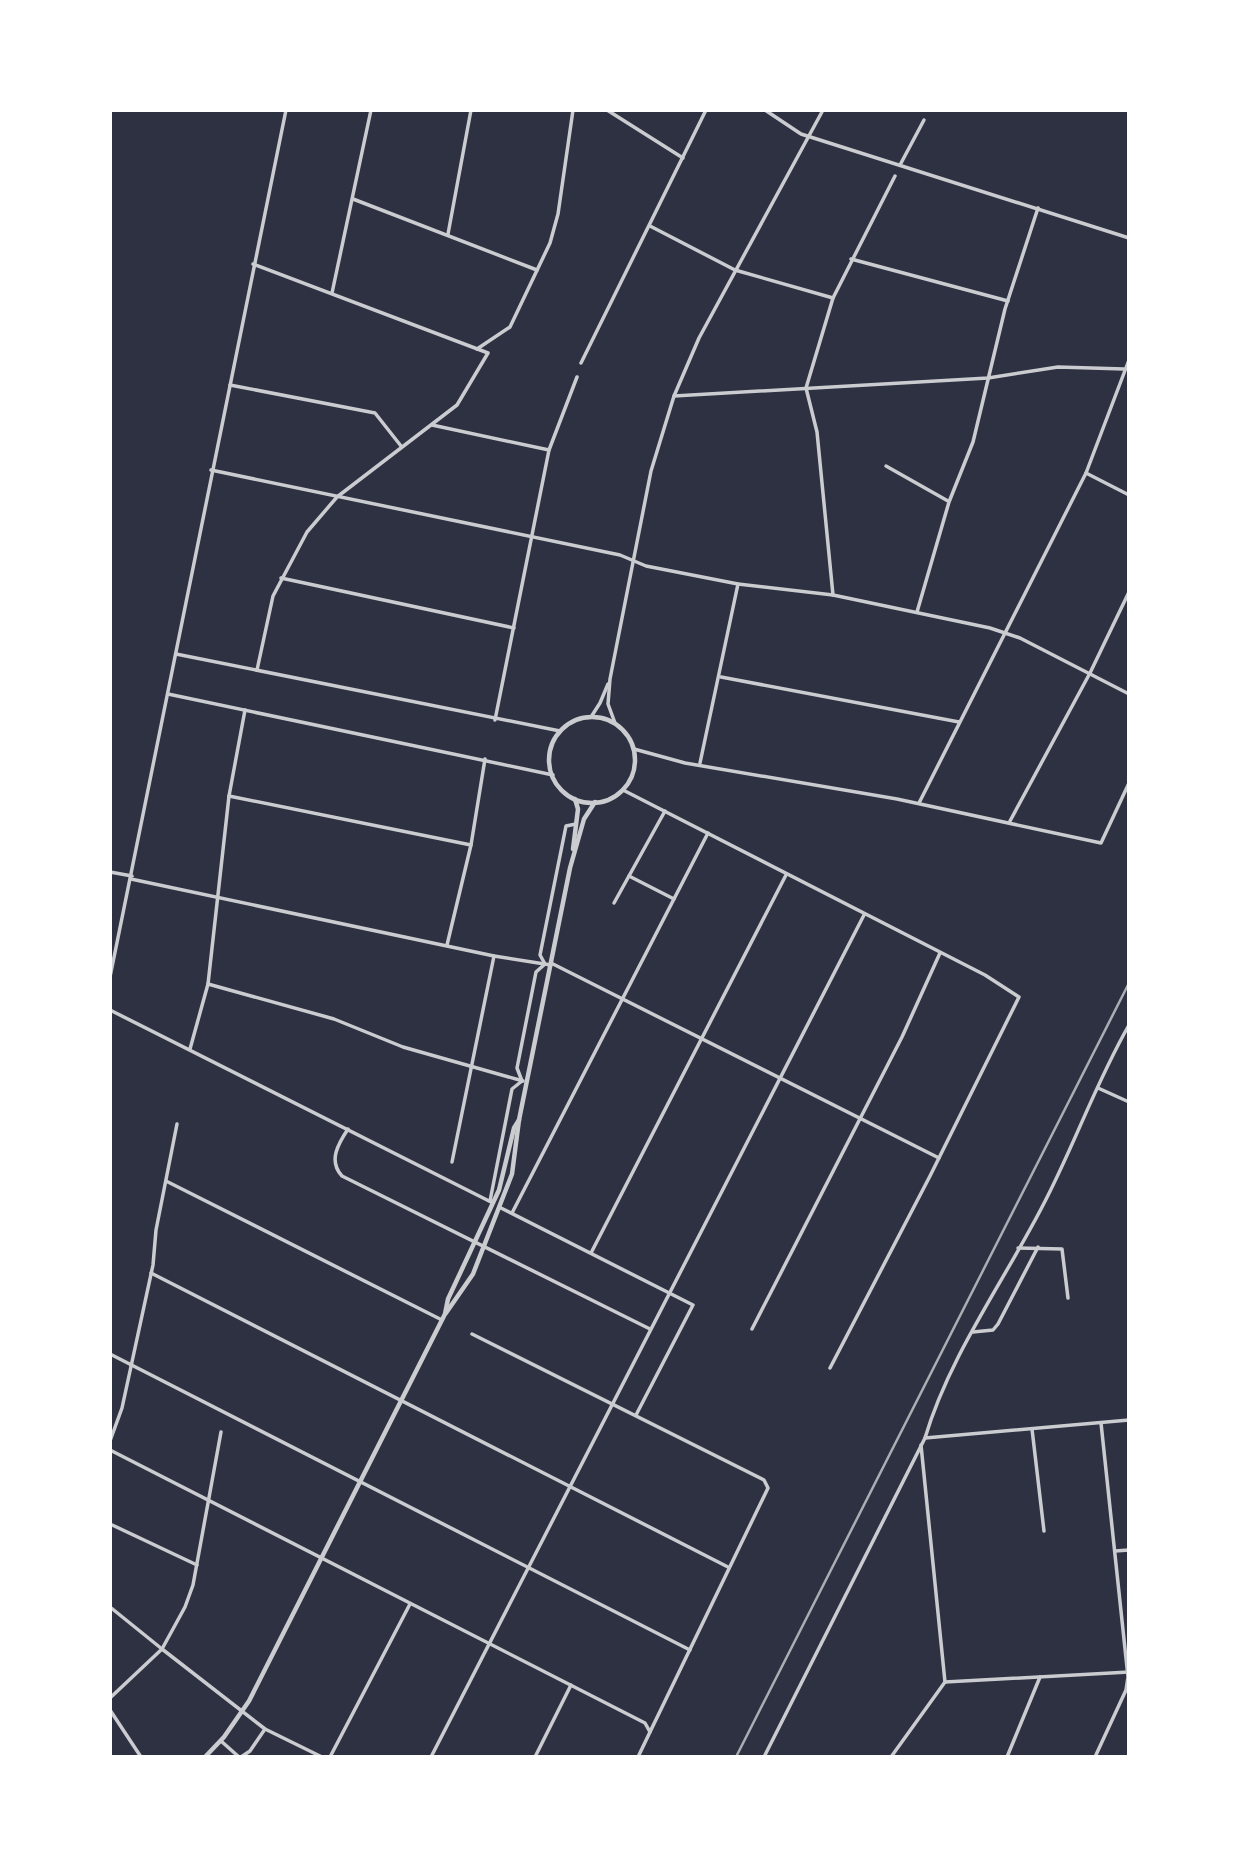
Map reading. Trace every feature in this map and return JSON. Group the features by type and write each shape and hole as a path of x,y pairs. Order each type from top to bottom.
{"street":[{"path":"110,977 286,110"},
{"path":"332,293 371,110"},
{"path":"448,234 471,110"},
{"path":"477,349 510,327 555,232 573,110"},
{"path":"607,110 683,158"},
{"path":"582,363 706,110"},
{"path":"765,110 801,134 1129,238"},
{"path":"615,723 608,705 610,679 651,471 674,396 699,338 823,110"},
{"path":"900,164 923,120"},
{"path":"833,595 817,432 806,388 833,298 895,176"},
{"path":"353,199 537,270"},
{"path":"917,612 949,502 973,442 1008,301 1038,208"},
{"path":"650,226 735,270 833,298"},
{"path":"851,259 1008,301"},
{"path":"253,264 488,353 457,405 337,497 307,532 273,596 257,670"},
{"path":"919,803 1086,472 1129,360"},
{"path":"674,396 988,378 1058,367 1124,369"},
{"path":"495,720 549,450 577,377"},
{"path":"229,385 376,413 401,446"},
{"path":"431,425 549,450"},
{"path":"886,466 949,502"},
{"path":"211,470 532,539 620,555 634,562 738,584 833,595 990,628 1020,638 1129,694"},
{"path":"1086,472 1129,495"},
{"path":"281,578 514,628"},
{"path":"700,764 721,677 738,584"},
{"path":"1010,821 1090,673 1129,592"},
{"path":"176,654 495,720 561,731"},
{"path":"721,677 960,722"},
{"path":"591,717 610,679"},
{"path":"168,694 553,775"},
{"path":"190,1049 208,984 229,796 245,710"},
{"path":"591,717 615,723 624,730 634,749 633,772 623,790 605,801 595,802 575,799 565,793 553,775 551,749 561,731 569,724 591,717"},
{"path":"634,749 685,763 919,803 1101,843 1129,783"},
{"path":"447,945 471,845 485,759"},
{"path":"623,790 985,975 1018,997 939,1158 830,1368"},
{"path":"229,796 471,845"},
{"path":"570,868 576,824 575,799"},
{"path":"205,1757 243,1712 445,1314 466,1287 486,1245 512,1174 524,1081 570,868 584,819 595,802"},
{"path":"614,904 665,811"},
{"path":"549,964 540,955 566,826 576,824"},
{"path":"512,1213 708,833"},
{"path":"110,872 218,898 494,956 549,964 624,998 939,1158"},
{"path":"591,1253 786,875"},
{"path":"629,876 674,899"},
{"path":"431,1757 864,915"},
{"path":"752,1329 902,1037 940,953"},
{"path":"452,1162 494,956"},
{"path":"524,1081 517,1069 536,972 549,964"},
{"path":"208,984 334,1020 403,1047 524,1081"},
{"path":"110,1010 693,1304 636,1415"},
{"path":"764,1757 925,1438 934,1409 1018,1248 1042,1208 1129,1025"},
{"path":"492,1202 512,1089 524,1081"},
{"path":"1098,1088 1129,1102"},
{"path":"445,1314 448,1299 477,1241 492,1202 519,1119"},
{"path":"110,1441 122,1408 151,1273 177,1124"},
{"path":"348,1129 335,1155 335,1167 342,1176 486,1245 650,1329"},
{"path":"166,1181 442,1320"},
{"path":"973,1332 993,1330 998,1324 1038,1247"},
{"path":"1018,1248 1062,1249 1068,1298"},
{"path":"151,1273 728,1567"},
{"path":"472,1334 765,1480 768,1488 638,1757"},
{"path":"110,1354 690,1650"},
{"path":"925,1438 1129,1420"},
{"path":"1095,1757 1126,1690 1128,1672 1101,1423"},
{"path":"1032,1429 1044,1531"},
{"path":"110,1698 162,1649 186,1607 197,1565 221,1432"},
{"path":"891,1757 945,1682 921,1445"},
{"path":"110,1450 645,1723 650,1732"},
{"path":"110,1524 197,1565"},
{"path":"1115,1551 1129,1550"},
{"path":"330,1757 410,1604"},
{"path":"110,1607 265,1730 322,1757"},
{"path":"945,1682 1128,1672"},
{"path":"1007,1757 1040,1677"},
{"path":"535,1757 571,1685"},
{"path":"110,1710 141,1757"},
{"path":"221,1741 240,1757 250,1751 265,1730"}],"railway":[{"path":"736,1757 1129,983"}]}
